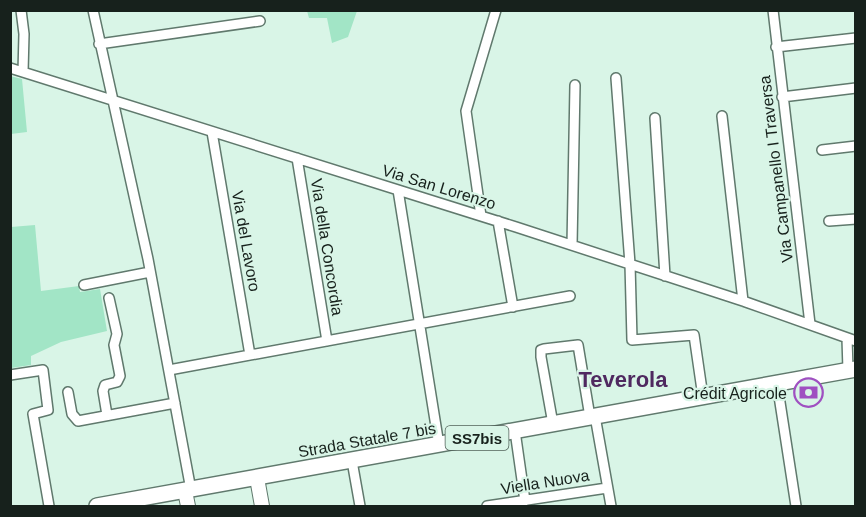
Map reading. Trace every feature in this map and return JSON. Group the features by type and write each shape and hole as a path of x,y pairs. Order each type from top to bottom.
{"main road":[{"name":"Strada Statale 7 bis","path":"98,507 188,496 257,478 852,370"}],"street":[{"path":"21,10 24,34 23,72"},
{"path":"93,10 170,370 188,496"},
{"path":"481,216 466,111 496,10"},
{"name":"Via Campanello I Traversa","path":"773,10 810,324"},
{"path":"99,44 260,21"},
{"path":"776,47 855,38"},
{"name":"Via San Lorenzo","path":"10,68 498,221 743,301 851,339"},
{"path":"616,78 630,264 632,340 694,335 703,397"},
{"path":"572,245 575,85"},
{"path":"783,97 855,88"},
{"path":"722,116 743,301"},
{"path":"655,118 665,276"},
{"name":"Via del Lavoro","path":"212,132 250,355"},
{"path":"822,150 855,146"},
{"name":"Via della Concordia","path":"297,158 327,341"},
{"path":"399,190 438,445"},
{"path":"829,221 855,219"},
{"path":"498,221 513,307"},
{"path":"84,285 150,272"},
{"path":"170,370 570,296"},
{"path":"107,415 103,391 105,385 117,381 120,376 114,345 117,334 109,298"},
{"path":"851,339 852,370"},
{"path":"553,424 541,350 578,345 611,507"},
{"path":"10,375 44,370 48,410 33,414 49,507"},
{"path":"777,383 796,507"},
{"path":"68,392 72,414 78,421 175,403"},
{"path":"515,431 525,501"},
{"path":"352,461 360,507"},
{"path":"257,478 262,507"},
{"name":"Viella Nuova","path":"487,507 608,488"}],"green space":[{"path":"307,11 357,11 348,37 332,43 327,18 309,18"},
{"path":"10,76 22,79 27,132 11,134"},
{"path":"35,225 41,291 79,286 80,292 100,289 107,331 61,342 31,356 31,365 11,368 11,227"}],"place":[{"name":"Crédit Agricole","path":"808,393"}],"district":[{"name":"Teverola","path":"623,379"}]}
